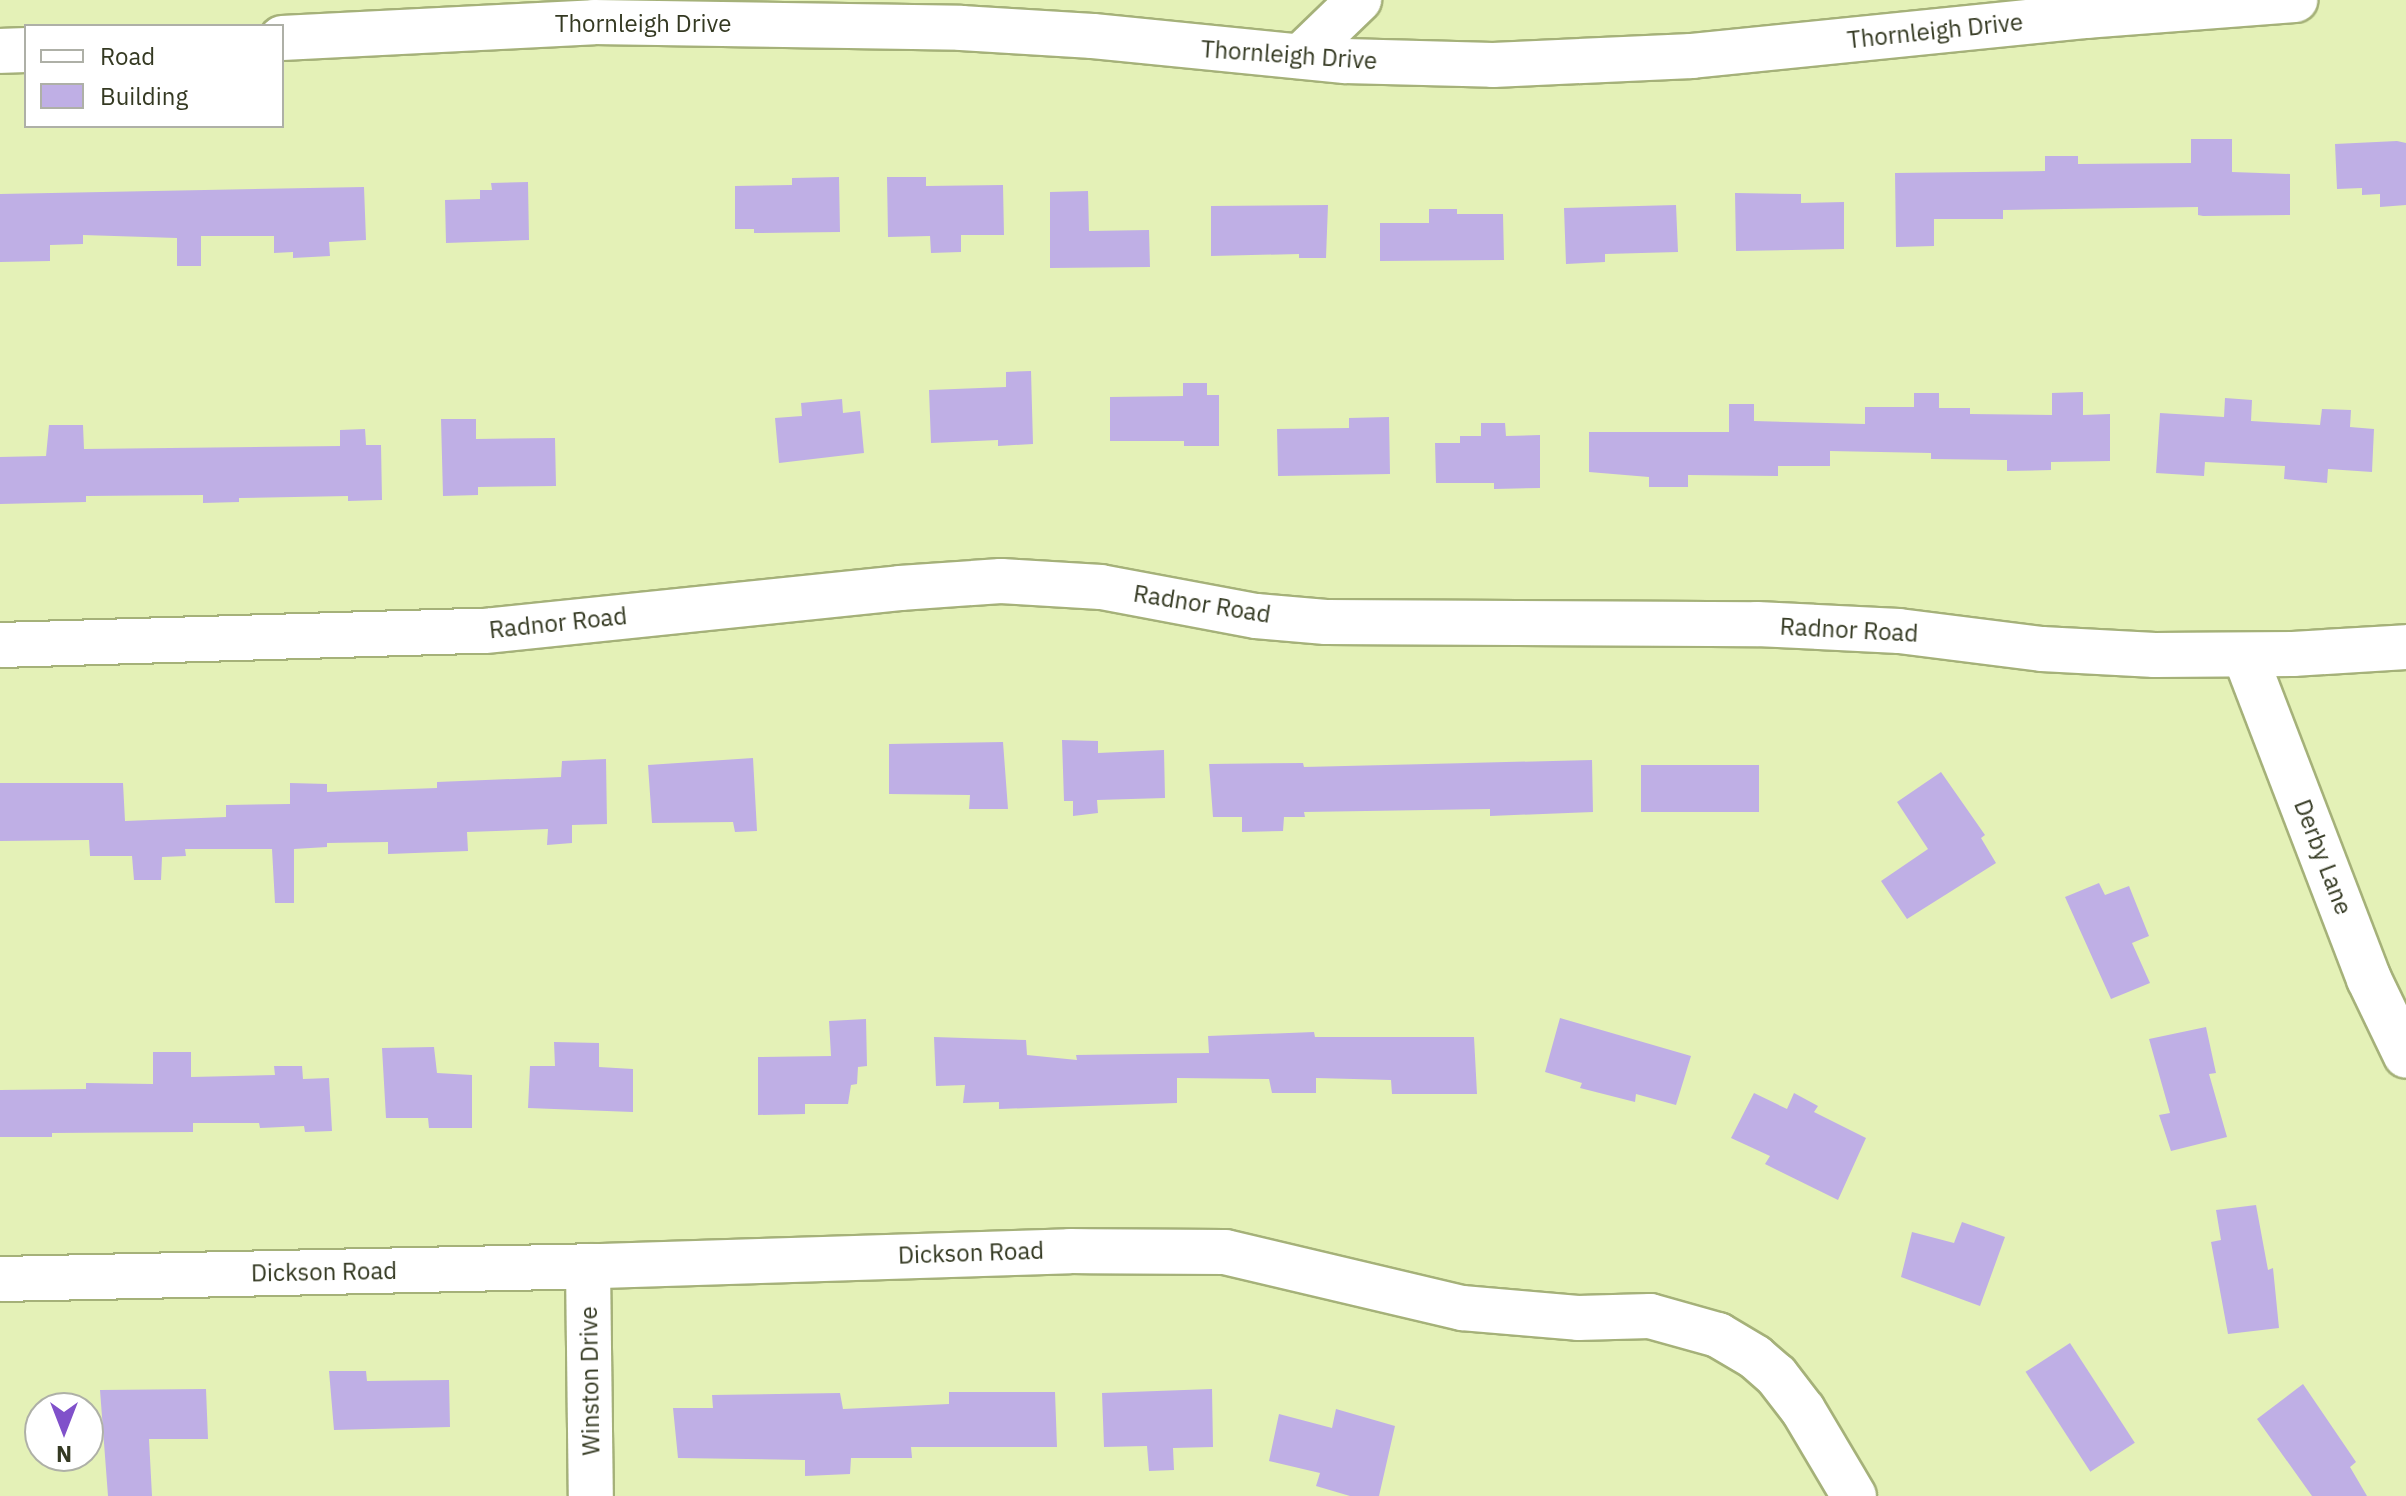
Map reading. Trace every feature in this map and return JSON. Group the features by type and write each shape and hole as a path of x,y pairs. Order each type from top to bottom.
{"street":[{"path":"1301,56 1359,0"},
{"name":"Thornleigh Drive","path":"284,38 560,12 1064,33 1406,64 1607,62 2295,0"},
{"path":"0,51 24,50"},
{"name":"Radnor Road","path":"0,645 485,631 900,588 1001,581 1101,587 1256,616 1326,622 1757,624 1899,631 2042,649 2245,656 2406,647"},
{"name":"Derby Lane","path":"2245,656 2369,979 2406,1056"},
{"name":"Dickson Road","path":"0,1279 1187,1249 1225,1252 1299,1267 1462,1308 1578,1318 1650,1316 1718,1335 1755,1357 1776,1375 1803,1410 1854,1496"},
{"name":"Winston Drive","path":"588,1266 591,1496"}],"building":[{"path":"2191,139 2232,139 2232,172 2290,174 2290,215 2203,216 2198,215 2198,207 2003,210 2003,219 1934,219 1934,246 1896,247 1895,173 2045,171 2045,156 2078,156 2078,164 2191,163"},
{"path":"2406,143 2406,205 2380,207 2380,194 2362,195 2362,188 2337,189 2335,144"},
{"path":"839,177 840,232 754,233 754,229 735,229 735,186 792,185 792,178"},
{"path":"887,177 926,177 926,186 1003,185 1004,235 961,235 961,252 931,253 930,236 888,237"},
{"path":"528,182 529,240 446,243 445,200 480,199 480,190 492,190 491,183"},
{"path":"364,187 366,240 329,242 330,256 293,258 293,252 274,253 274,236 201,236 201,266 177,266 177,238 83,235 83,244 50,245 50,261 0,262 0,194"},
{"path":"1088,191 1089,231 1149,230 1150,267 1050,268 1050,192"},
{"path":"1735,193 1801,194 1801,203 1844,202 1844,249 1736,251"},
{"path":"1328,205 1326,258 1299,258 1299,254 1211,256 1211,206"},
{"path":"1676,205 1678,252 1605,254 1605,262 1566,264 1564,208"},
{"path":"1429,209 1457,209 1457,214 1503,214 1504,260 1380,261 1380,223 1429,223"},
{"path":"1031,371 1033,444 998,446 998,440 931,443 929,390 1006,387 1006,372"},
{"path":"1183,383 1207,383 1207,395 1219,395 1219,446 1184,446 1184,441 1110,441 1110,397 1183,396"},
{"path":"2083,392 2083,415 2110,414 2110,461 2051,462 2051,470 2007,471 2007,460 1931,459 1931,453 1830,451 1830,466 1778,466 1778,476 1688,475 1688,487 1649,487 1649,477 1589,472 1589,432 1729,432 1729,404 1754,404 1754,421 1865,424 1865,407 1914,407 1914,393 1939,393 1939,408 1970,408 1970,414 2052,415 2052,393"},
{"path":"2225,398 2252,400 2251,421 2320,425 2322,409 2351,410 2350,427 2374,429 2372,472 2328,469 2327,483 2284,479 2285,466 2205,462 2204,476 2156,473 2160,413 2224,417"},
{"path":"842,399 843,413 860,411 864,453 779,463 775,418 802,416 801,403"},
{"path":"1389,417 1390,474 1278,476 1277,429 1349,428 1349,418"},
{"path":"441,419 476,419 476,439 555,438 556,486 478,487 478,495 443,496"},
{"path":"1481,423 1505,423 1506,436 1540,435 1540,488 1494,489 1494,483 1436,483 1435,443 1460,443 1460,436 1481,436"},
{"path":"49,425 83,425 84,449 340,446 340,430 365,429 366,445 381,445 382,500 348,501 348,496 239,498 239,502 203,503 203,495 86,496 86,502 0,504 0,457 46,456"},
{"path":"1062,740 1098,741 1098,753 1164,750 1165,798 1097,800 1098,813 1073,816 1073,801 1064,801"},
{"path":"1003,742 1008,809 969,809 970,795 889,794 889,744"},
{"path":"753,758 757,831 735,832 733,822 652,823 648,765"},
{"path":"606,759 607,824 572,825 572,843 547,845 548,829 467,832 468,851 388,854 388,842 327,843 327,847 294,849 294,903 275,903 272,849 185,849 186,856 162,857 161,880 134,880 132,856 90,856 89,840 0,841 0,783 123,783 125,821 226,817 226,805 290,804 290,783 327,784 327,792 437,788 437,782 561,777 562,761"},
{"path":"1592,760 1593,812 1490,816 1490,809 1304,812 1305,817 1284,817 1283,831 1242,832 1242,817 1213,817 1209,764 1303,763 1304,767"},
{"path":"1641,765 1759,765 1759,812 1641,812"},
{"path":"1941,772 1985,835 1981,838 1996,863 1907,919 1881,881 1928,849 1897,802"},
{"path":"2099,883 2105,895 2129,886 2149,936 2132,943 2150,983 2111,999 2065,897"},
{"path":"1560,1018 1691,1056 1676,1105 1636,1094 1635,1102 1580,1088 1582,1083 1545,1072"},
{"path":"866,1019 867,1066 858,1067 857,1084 851,1085 848,1104 805,1104 805,1114 758,1115 758,1057 831,1056 829,1021"},
{"path":"2206,1027 2216,1073 2209,1074 2227,1137 2171,1151 2159,1115 2170,1113 2149,1039"},
{"path":"1314,1032 1315,1037 1474,1037 1477,1094 1392,1094 1391,1080 1316,1078 1316,1093 1272,1093 1269,1079 1177,1078 1177,1103 999,1109 999,1102 963,1103 965,1085 936,1086 934,1037 1026,1040 1027,1055 1077,1060 1076,1055 1209,1053 1208,1036"},
{"path":"554,1042 599,1043 599,1067 633,1069 633,1112 528,1108 530,1066 555,1066"},
{"path":"434,1047 437,1073 472,1075 472,1128 429,1128 428,1118 386,1118 382,1048"},
{"path":"153,1052 191,1052 191,1077 275,1075 274,1066 302,1066 303,1079 329,1078 332,1131 305,1132 304,1126 260,1128 259,1123 193,1123 193,1132 52,1133 52,1137 0,1137 0,1090 86,1089 86,1083 153,1084"},
{"path":"1754,1093 1787,1109 1794,1093 1818,1106 1814,1112 1866,1138 1838,1200 1765,1164 1770,1156 1731,1138"},
{"path":"2256,1205 2268,1270 2273,1268 2279,1328 2228,1334 2211,1242 2221,1240 2216,1210"},
{"path":"1962,1222 2005,1237 1980,1306 1901,1277 1912,1232 1954,1243"},
{"path":"2070,1343 2135,1443 2090,1472 2026,1372"},
{"path":"329,1371 366,1371 367,1381 449,1380 450,1427 334,1430"},
{"path":"2303,1384 2356,1462 2350,1467 2367,1496 2312,1496 2257,1419"},
{"path":"206,1389 208,1439 149,1439 152,1496 108,1496 104,1392 100,1390"},
{"path":"1212,1389 1213,1447 1173,1448 1174,1470 1149,1471 1147,1446 1104,1447 1102,1393"},
{"path":"949,1392 1055,1392 1057,1447 911,1447 912,1458 851,1458 850,1474 805,1476 805,1460 678,1458 673,1408 713,1408 712,1395 840,1393 843,1409 949,1404"},
{"path":"1336,1409 1395,1426 1379,1496 1350,1496 1316,1486 1320,1473 1269,1461 1279,1414 1332,1428"}]}
